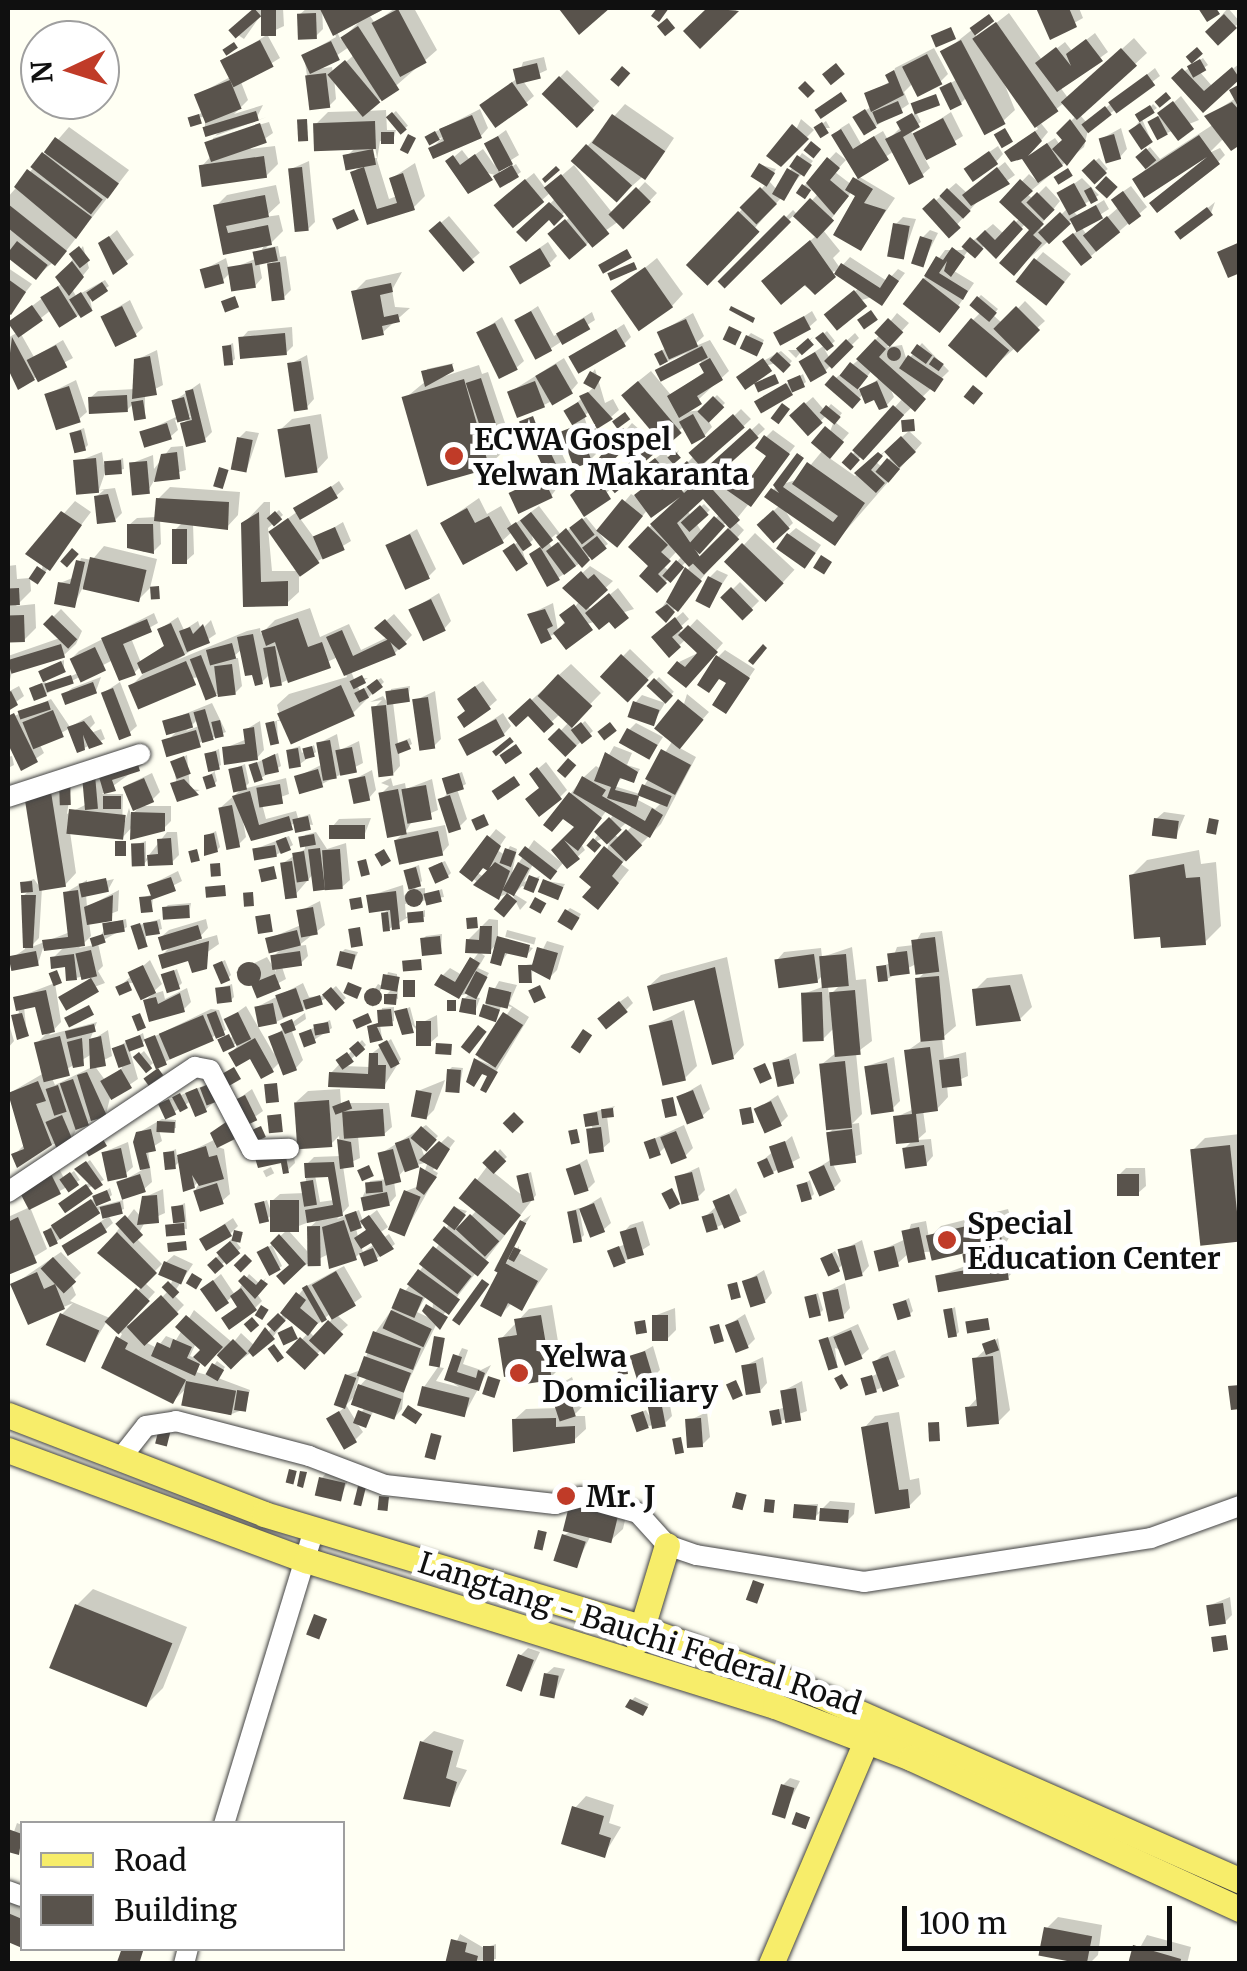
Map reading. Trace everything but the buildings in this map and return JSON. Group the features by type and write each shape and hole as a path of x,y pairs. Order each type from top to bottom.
{"main road":[{"path":"8,1415 314,1530 640,1627 1044,1789 1240,1881"},
{"name":"Langtang - Bauchi Federal Road","path":"8,1450 306,1560 634,1661 866,1741 1240,1910"},
{"path":"634,1661 640,1627 667,1545"},
{"path":"770,1964 866,1741"}],"street":[{"path":"8,796 140,754"},
{"path":"8,1192 195,1067 210,1070 252,1150 289,1149"},
{"path":"120,1459 146,1426 176,1422 309,1456 385,1485 555,1504 581,1497 638,1513 667,1545 827,1578 891,1580 1042,1550 1150,1538 1240,1506"},
{"path":"225,1821 314,1530"}],"place":[{"name":"ECWA Gospel Yelwan Makaranta","path":"454,456"},
{"name":"Special Education Center","path":"947,1240"},
{"name":"Yelwa Domiciliary","path":"519,1373"},
{"name":"Mr. J","path":"566,1496"}]}
